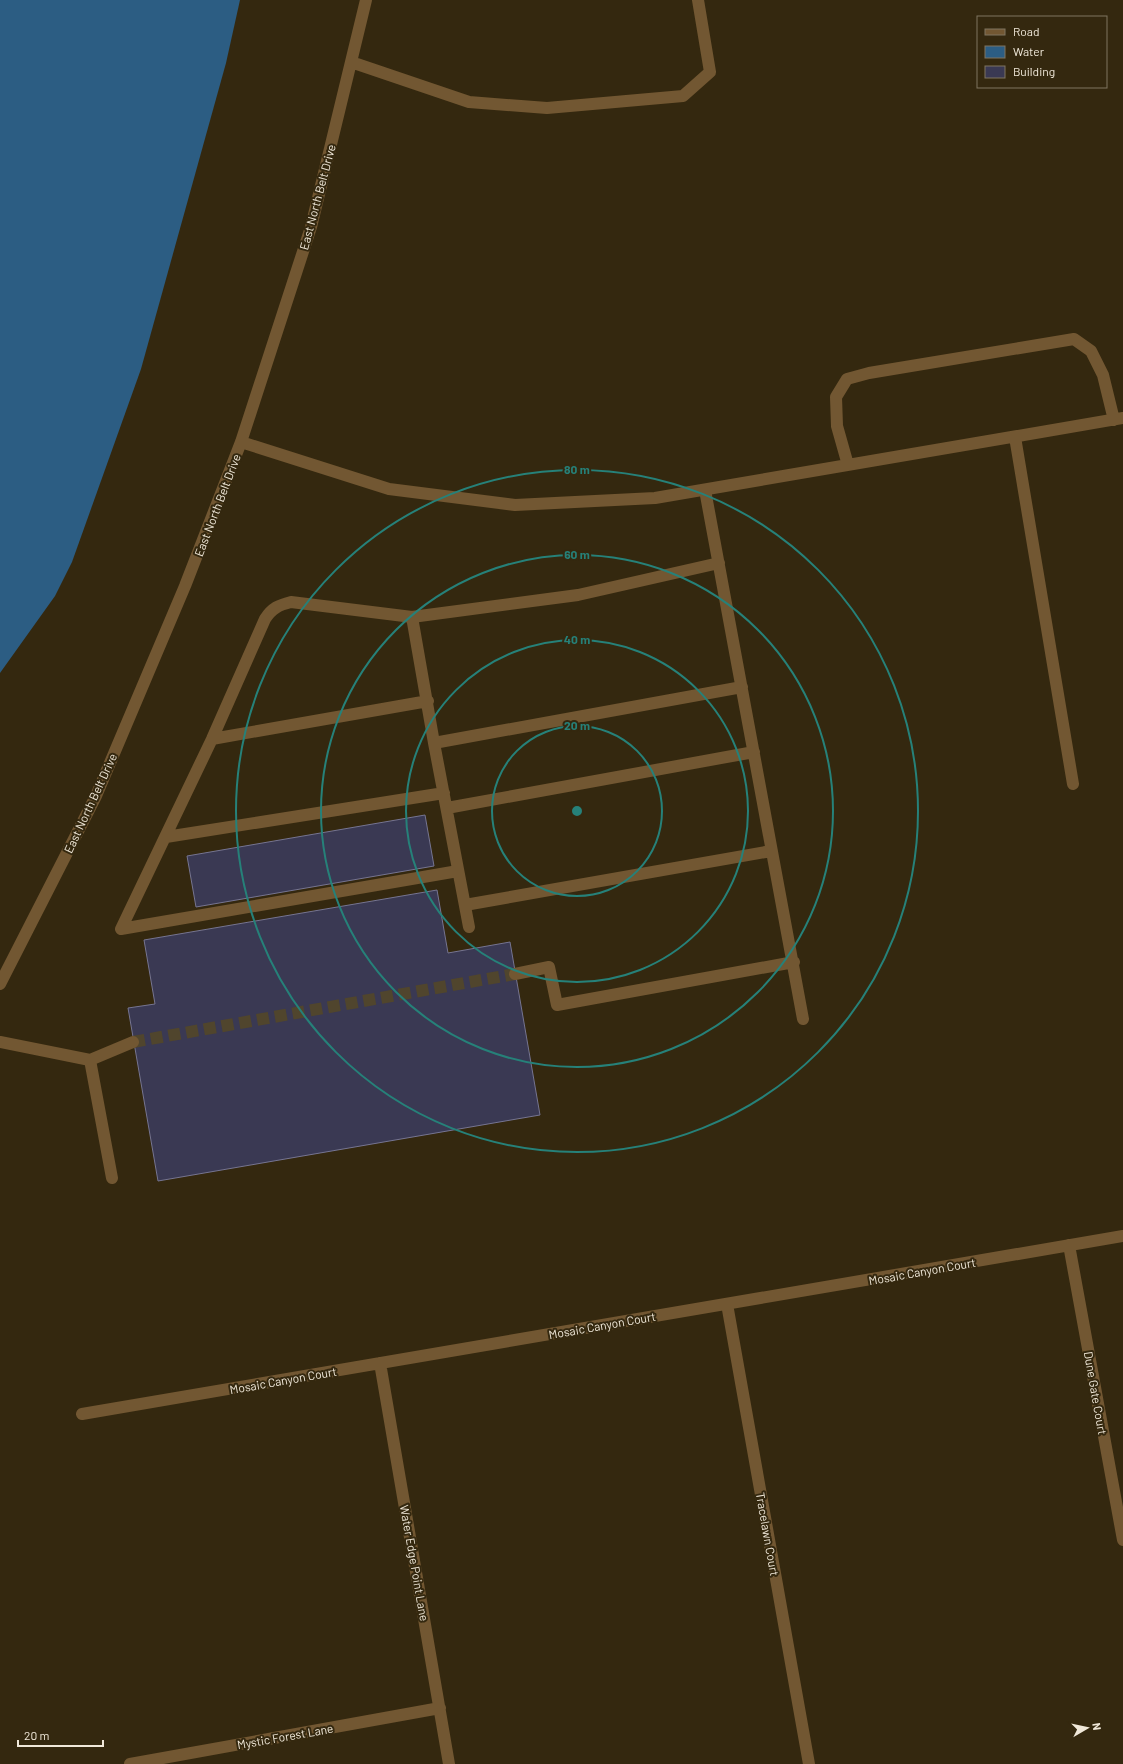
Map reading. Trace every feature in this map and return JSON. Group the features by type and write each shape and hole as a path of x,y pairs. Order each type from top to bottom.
{"street":[{"name":"East North Belt Drive","path":"0,984 96,796 185,586 241,442 311,227 366,0"},
{"path":"351,62 469,102 547,108 683,96 710,72 698,0"},
{"path":"241,442 389,489 515,505 655,498 848,466 1119,419 1102,375 1091,352 1074,340 869,373 847,379 836,397 837,426 848,466"},
{"path":"1015,437 1073,784"},
{"path":"706,490 771,851 794,962 803,1019"},
{"path":"458,871 121,928 212,739 270,610 291,602 412,617 578,595 719,563"},
{"path":"412,617 469,927"},
{"path":"434,742 742,687"},
{"path":"212,739 428,701"},
{"path":"447,808 754,752"},
{"path":"166,837 444,793"},
{"path":"465,905 771,851"},
{"path":"515,974 549,967 557,1006 794,962"},
{"path":"0,1042 90,1060 134,1042"},
{"path":"90,1060 112,1178"},
{"name":"Mosaic Canyon Court","path":"82,1414 1123,1236"},
{"name":"Dune Gate Court","path":"1069,1246 1123,1540"},
{"name":"Tracelawn Court","path":"727,1304 809,1764"},
{"name":"Water Edge Point Lane","path":"380,1363 450,1764"},
{"name":"Mystic Forest Lane","path":"130,1764 440,1708"}],"water":[{"path":"0,0 240,0 226,63 141,369 72,562 55,596 0,673"}],"building":[{"path":"425,815 434,866 196,907 187,856"},
{"path":"437,890 448,953 510,942 540,1115 158,1181 128,1008 155,1004 144,940"}],"tunnel":[{"path":"133,1042 515,974"}]}
